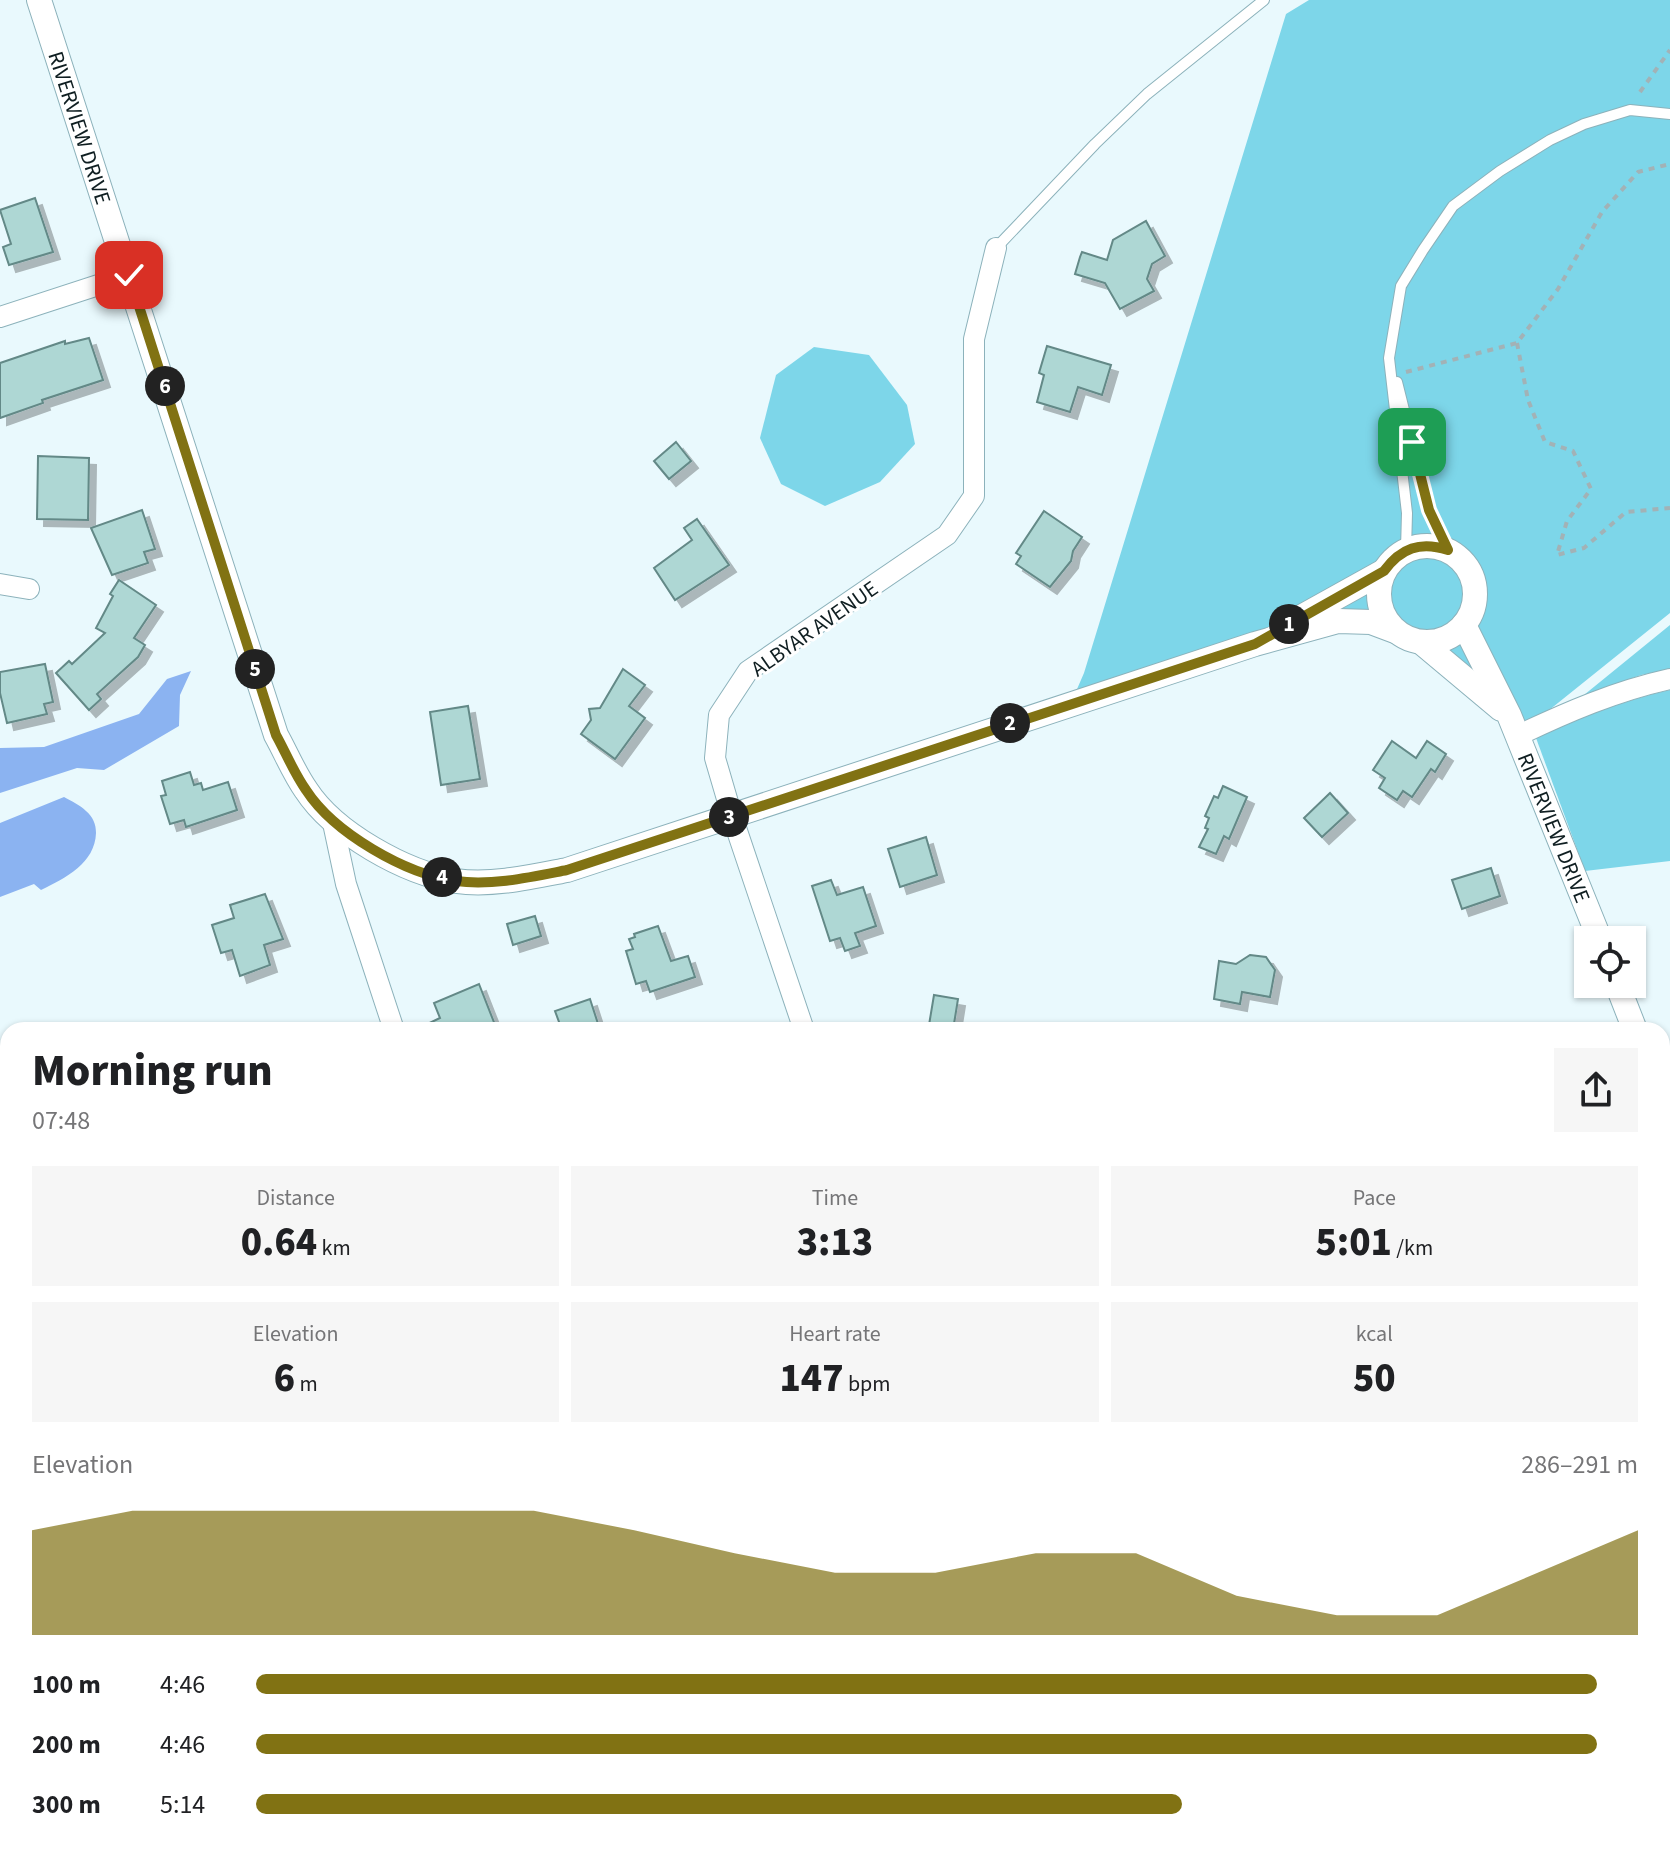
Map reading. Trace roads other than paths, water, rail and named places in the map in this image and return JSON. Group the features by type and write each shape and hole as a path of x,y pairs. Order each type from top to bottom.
{"street":[{"name":"RIVERVIEW DRIVE","path":"39,0 276,735 306,791 333,823 393,861 456,881 510,881 567,870 1255,644 1338,621 1371,622 1407,639 1421,642 1513,726"},
{"name":"ALBYAR AVENUE","path":"801,1022 715,758 719,715 748,671 947,535 974,496 974,339 996,248"},
{"path":"0,317 129,275"},
{"path":"1406,550 1419,545 1434,545 1448,550 1460,558 1474,584 1472,613 1464,625 1444,639 1421,642"},
{"name":"RIVERVIEW DRIVE","path":"1255,644 1384,571 1393,558 1406,550"},
{"path":"1384,571 1378,586 1379,603 1384,618 1395,631"},
{"path":"0,584 29,589"},
{"name":"RIVERVIEW DRIVE","path":"1464,625 1513,726 1594,926"},
{"path":"1513,726 1670,679"},
{"path":"333,823 346,884 391,1022"},
{"path":"1622,998 1632,1022"}],"lane":[{"path":"996,248 1147,94 1264,0"},
{"path":"1406,550 1407,513 1389,358 1401,286 1453,206 1500,171 1550,140 1578,127 1630,110 1670,114"},
{"path":"1389,358 1396,375 1429,510 1448,550"}]}
